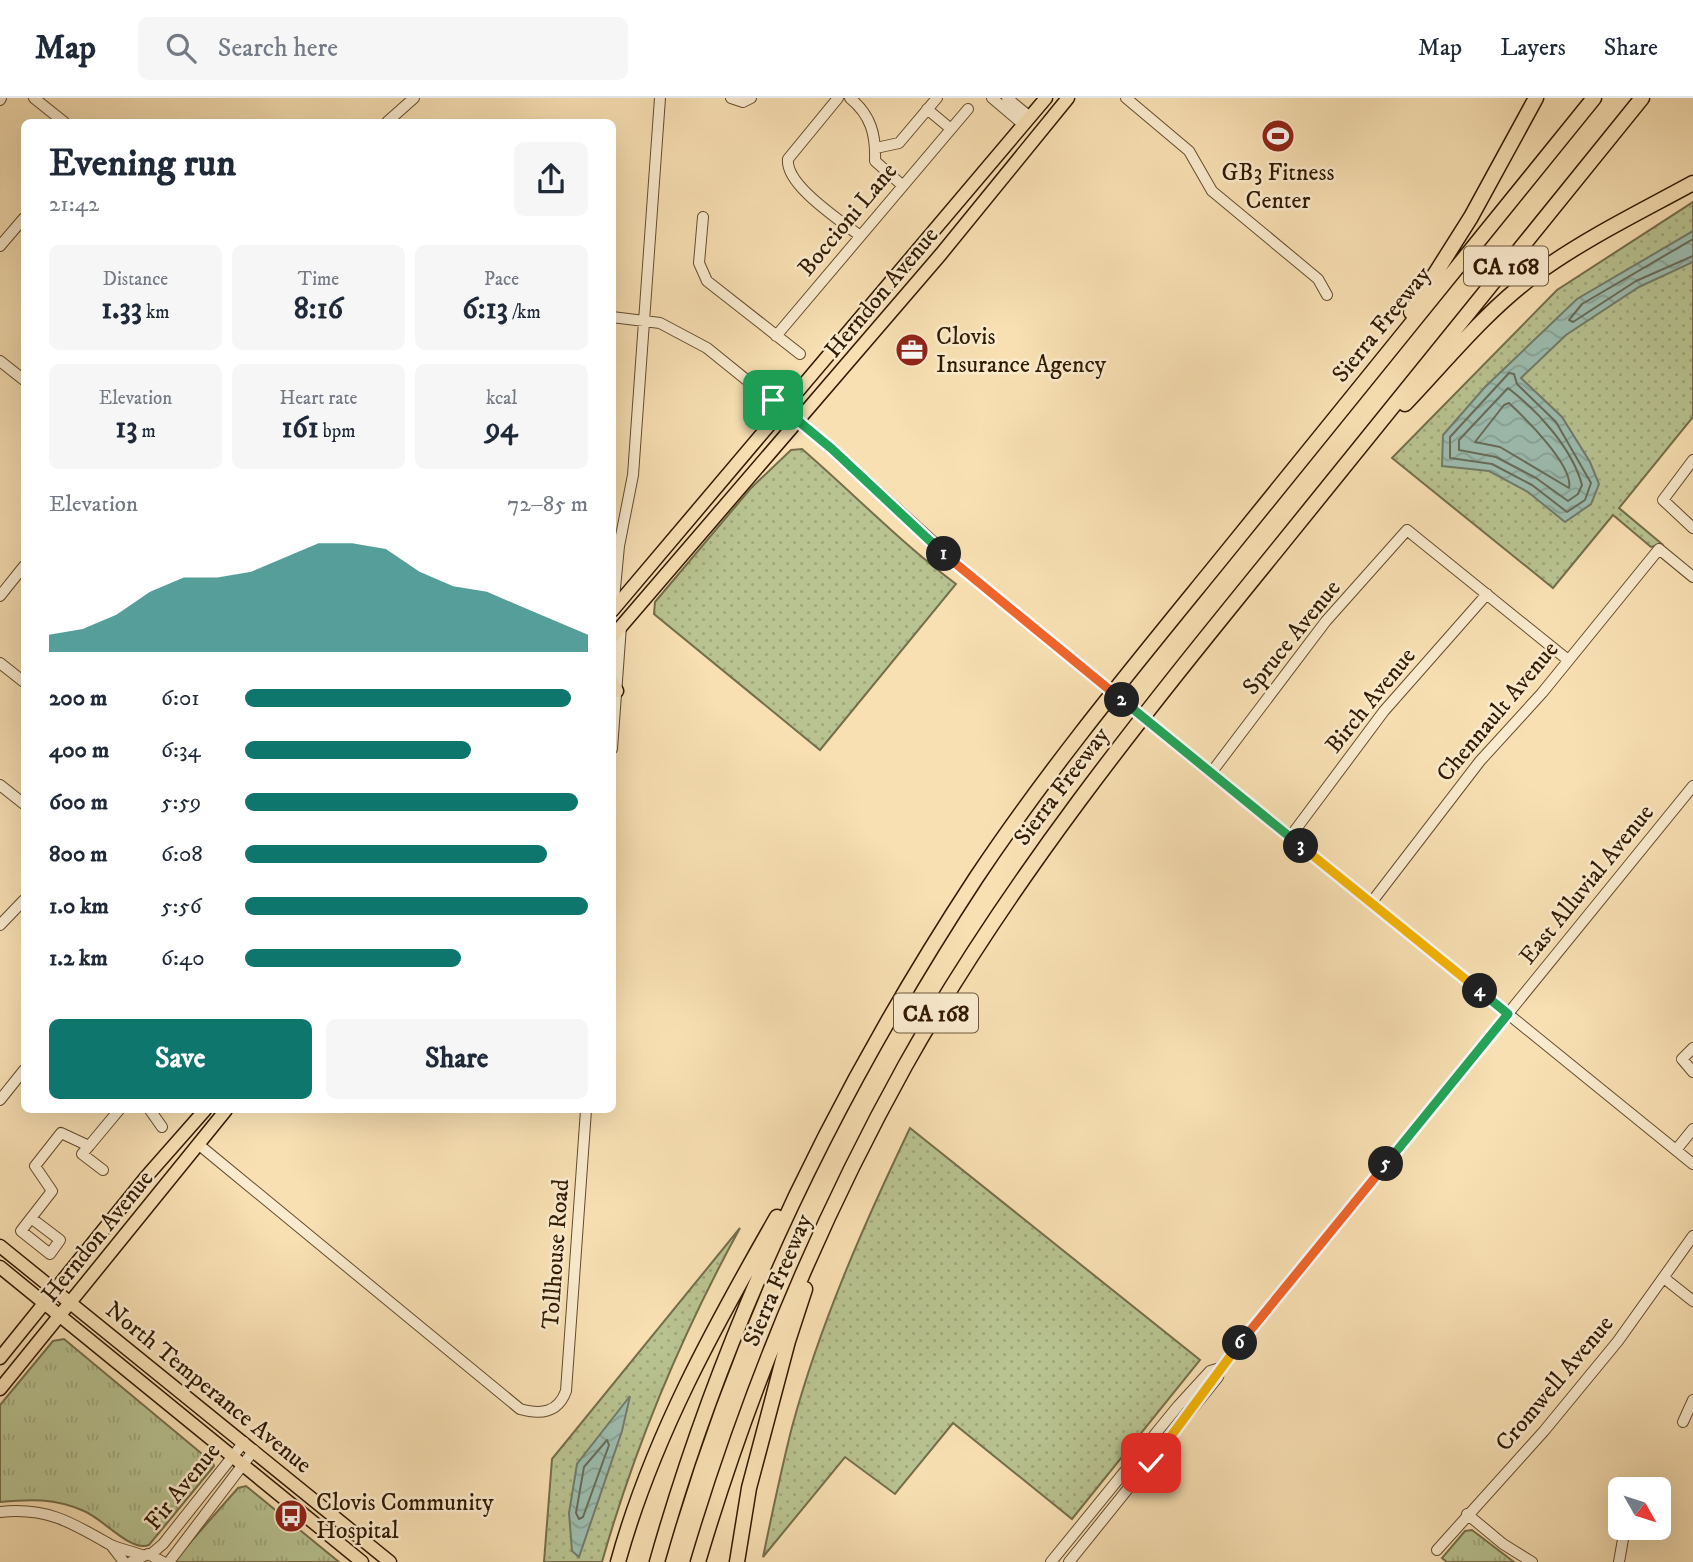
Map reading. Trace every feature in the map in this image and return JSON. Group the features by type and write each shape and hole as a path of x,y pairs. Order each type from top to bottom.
{"highway":[{"path":"1335,418 1443,263 1536,98"},
{"name":"Sierra Freeway","path":"657,1562 719,1374 808,1168 900,1000 1003,838 1079,736 1594,98"},
{"name":"Sierra Freeway","path":"698,1562 762,1373 814,1248 873,1128 969,960 1064,818 1643,98"},
{"path":"1370,435 1395,415 1494,310 1533,277 1569,252 1693,183"},
{"path":"737,1562 749,1488 788,1341 812,1270 873,1128"},
{"path":"618,1562 628,1523 682,1389 773,1224 808,1168"}],"main road":[{"name":"Herndon Avenue","path":"616,606 1046,98"},
{"name":"Herndon Avenue","path":"616,632 957,234 1068,98"},
{"path":"957,234 989,183 1030,133 1027,121"},
{"path":"621,626 624,611 712,507 710,494"},
{"name":"Herndon Avenue","path":"0,1358 202,1113"},
{"name":"Herndon Avenue","path":"0,1389 224,1113"},
{"name":"North Temperance Avenue","path":"0,1246 390,1562"},
{"name":"North Temperance Avenue","path":"0,1267 362,1562"}],"street":[{"path":"34,98 60,119"},
{"path":"390,119 414,98"},
{"path":"616,572 618,546 634,475 660,98"},
{"path":"731,98 747,100"},
{"path":"838,98 788,159 787,169 795,182 860,236"},
{"path":"850,98 865,113 875,135 878,165 903,186"},
{"name":"Boccioni Lane","path":"876,148 899,143 937,98"},
{"path":"992,98 1027,121"},
{"path":"1007,98 1027,121"},
{"path":"1126,98 1189,151 1212,191 1318,279 1327,295"},
{"path":"927,109 951,129"},
{"name":"Boccioni Lane","path":"776,335 968,109"},
{"path":"703,217 699,263 707,281 800,354"},
{"path":"0,246 21,222"},
{"path":"616,317 644,319 693,338 784,409 972,579 1693,1164"},
{"path":"0,361 21,376"},
{"path":"1693,460 1663,500 1693,528"},
{"name":"Spruce Avenue","path":"1211,773 1326,621 1407,530 1487,594"},
{"name":"Chennault Avenue","path":"1371,902 1468,776 1660,550 1693,577"},
{"path":"0,596 21,570"},
{"path":"1487,594 1568,660"},
{"name":"Birch Avenue","path":"1290,837 1384,711 1487,594"},
{"path":"616,677 621,626"},
{"path":"0,663 21,680"},
{"path":"0,785 21,802"},
{"name":"East Alluvial Avenue","path":"1069,1562 1169,1440 1218,1377 1220,1368 1693,786"},
{"path":"0,925 21,903"},
{"path":"1693,1048 1682,1059 1693,1072"},
{"path":"0,1100 21,1074"},
{"path":"103,1170 82,1154 116,1113"},
{"path":"152,1113 162,1127"},
{"name":"Tollhouse Road","path":"198,1144 520,1409 536,1413 552,1410 562,1402 566,1391 586,1113"},
{"path":"1676,1150 1693,1129"},
{"path":"31,1218 52,1191 35,1166 61,1133 89,1146"},
{"name":"Cromwell Avenue","path":"1437,1549 1544,1431 1618,1341 1693,1236"},
{"path":"1664,1278 1693,1301"},
{"name":"East Alluvial Avenue","path":"1051,1562 1178,1406 1210,1371 1220,1368"},
{"path":"1683,1422 1693,1400"},
{"name":"Fir Avenue","path":"131,1562 163,1544 249,1446"},
{"path":"169,1562 238,1461"},
{"path":"0,1512 23,1511 64,1518 111,1545 163,1562"},
{"path":"1467,1514 1503,1544 1532,1562"},
{"path":"1619,1562 1623,1540"},
{"path":"111,1545 124,1562"}],"green space":[{"path":"1693,202 1693,417 1619,508 1662,544 1651,547 1613,515 1553,588 1392,458 1557,290"},
{"path":"802,449 956,584 820,750 654,614 655,602 751,488 791,450"},
{"path":"910,1128 1200,1360 1072,1519 953,1423 895,1494 845,1457 763,1557 792,1427 816,1350 860,1238"},
{"path":"740,1228 662,1391 629,1476 602,1562 544,1562 552,1459"},
{"path":"64,1339 213,1463 214,1466 149,1545 134,1544 92,1515 63,1504 32,1500 0,1502 0,1405 53,1341"},
{"path":"246,1486 339,1562 173,1562 238,1488"},
{"path":"1472,1530 1514,1562 1447,1562 1442,1558 1465,1531"}],"water":[{"path":"1693,231 1693,262 1639,287 1566,335 1521,378 1562,417 1590,462 1599,484 1591,504 1565,522 1528,492 1489,471 1442,466 1443,435 1485,387 1577,299"},
{"path":"630,1396 622,1431 579,1557 572,1551 569,1513 577,1464"}],"place":[{"name":"GB3 Fitness Center","path":"1278,136"},
{"name":"Clovis Insurance Agency","path":"912,350"},
{"name":"Clovis Community Hospital","path":"291,1516"}],"route":[{"path":"773,400 832,449 972,579 1508,1014 1220,1368 1218,1377 1151,1463"}]}
